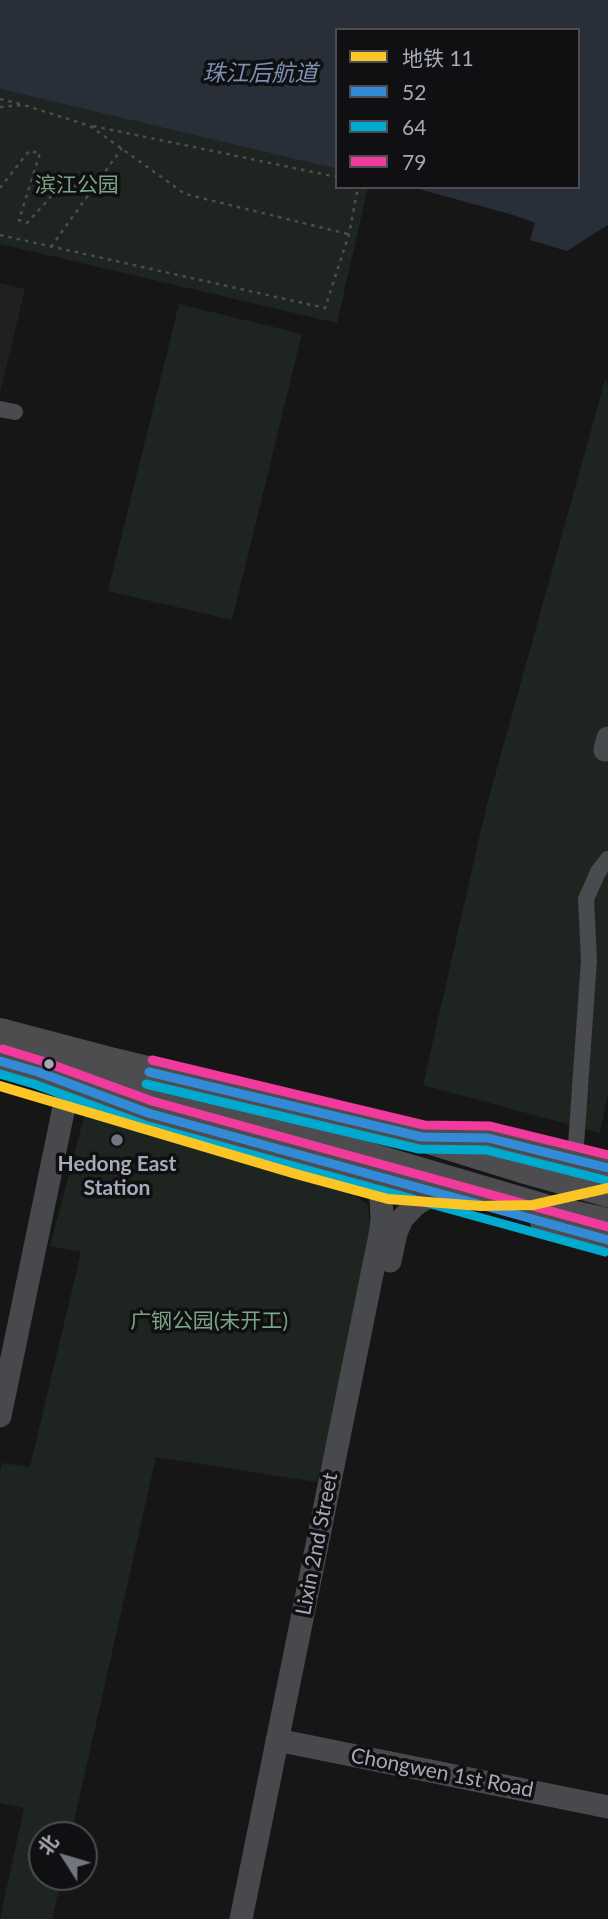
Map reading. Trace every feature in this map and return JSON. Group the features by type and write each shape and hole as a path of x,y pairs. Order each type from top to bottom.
{"highway":[{"path":"0,1033 422,1137 608,1192"},
{"path":"0,1061 38,1072 154,1094 548,1210 608,1223"}],"main road":[{"path":"38,1072 148,1113 608,1240"},
{"path":"422,1137 488,1138 608,1168"}],"street":[{"path":"575,1159 589,960 586,899 597,872 608,859"},
{"path":"0,1416 69,1083"},
{"name":"Lixin 2nd Street","path":"256,1919 284,1741 381,1230 380,1198 365,1172"},
{"name":"Lixin 2nd Street","path":"241,1919 284,1741 398,1225 407,1212 436,1192"},
{"name":"Chongwen 1st Road","path":"284,1741 608,1807"}],"path":[{"path":"0,99 90,125 335,177"},
{"path":"0,107 24,105"},
{"path":"90,125 185,194 349,234"},
{"path":"51,247 122,148"},
{"path":"0,188 29,151 40,153 19,220 27,223 66,180 88,195"},
{"path":"0,235 325,308 349,234 358,189"}],"shaded area":[{"path":"0,283 25,289 0,393"}],"green space":[{"name":"滨江公园","path":"0,89 335,169 335,189 368,189 337,323 0,244"},
{"path":"179,304 302,334 232,620 108,591"},
{"path":"605,380 608,385 608,1094 600,1133 423,1085 486,808"},
{"name":"广钢公园(未开工)","path":"89,1098 320,1170 368,1205 371,1243 317,1482 156,1457 74,1821 28,1821 28,1891 59,1891 52,1919 0,1919 24,1808 0,1803 0,1472 2,1463 30,1467 81,1252 50,1246"}],"water":[{"name":"珠江后航道","path":"0,0 608,0 608,225 567,251 530,240 535,223 419,189 580,189 580,28 335,28 335,169 0,89"}],"metro line":[{"name":"11","path":"0,1086 388,1199 481,1206 533,1205 608,1188"}],"transit line":[{"name":"79","path":"3,1049 152,1101 608,1227"},
{"name":"79","path":"152,1060 424,1125 490,1126 608,1155"},
{"name":"52","path":"0,1061 38,1072 148,1113 608,1240"},
{"name":"52","path":"149,1072 422,1137 488,1138 608,1168"},
{"name":"64","path":"0,1074 145,1125 605,1252"},
{"name":"64","path":"146,1084 419,1149 486,1150 605,1180"}],"place":[{"name":"Hedong East Station","path":"117,1140"}]}
